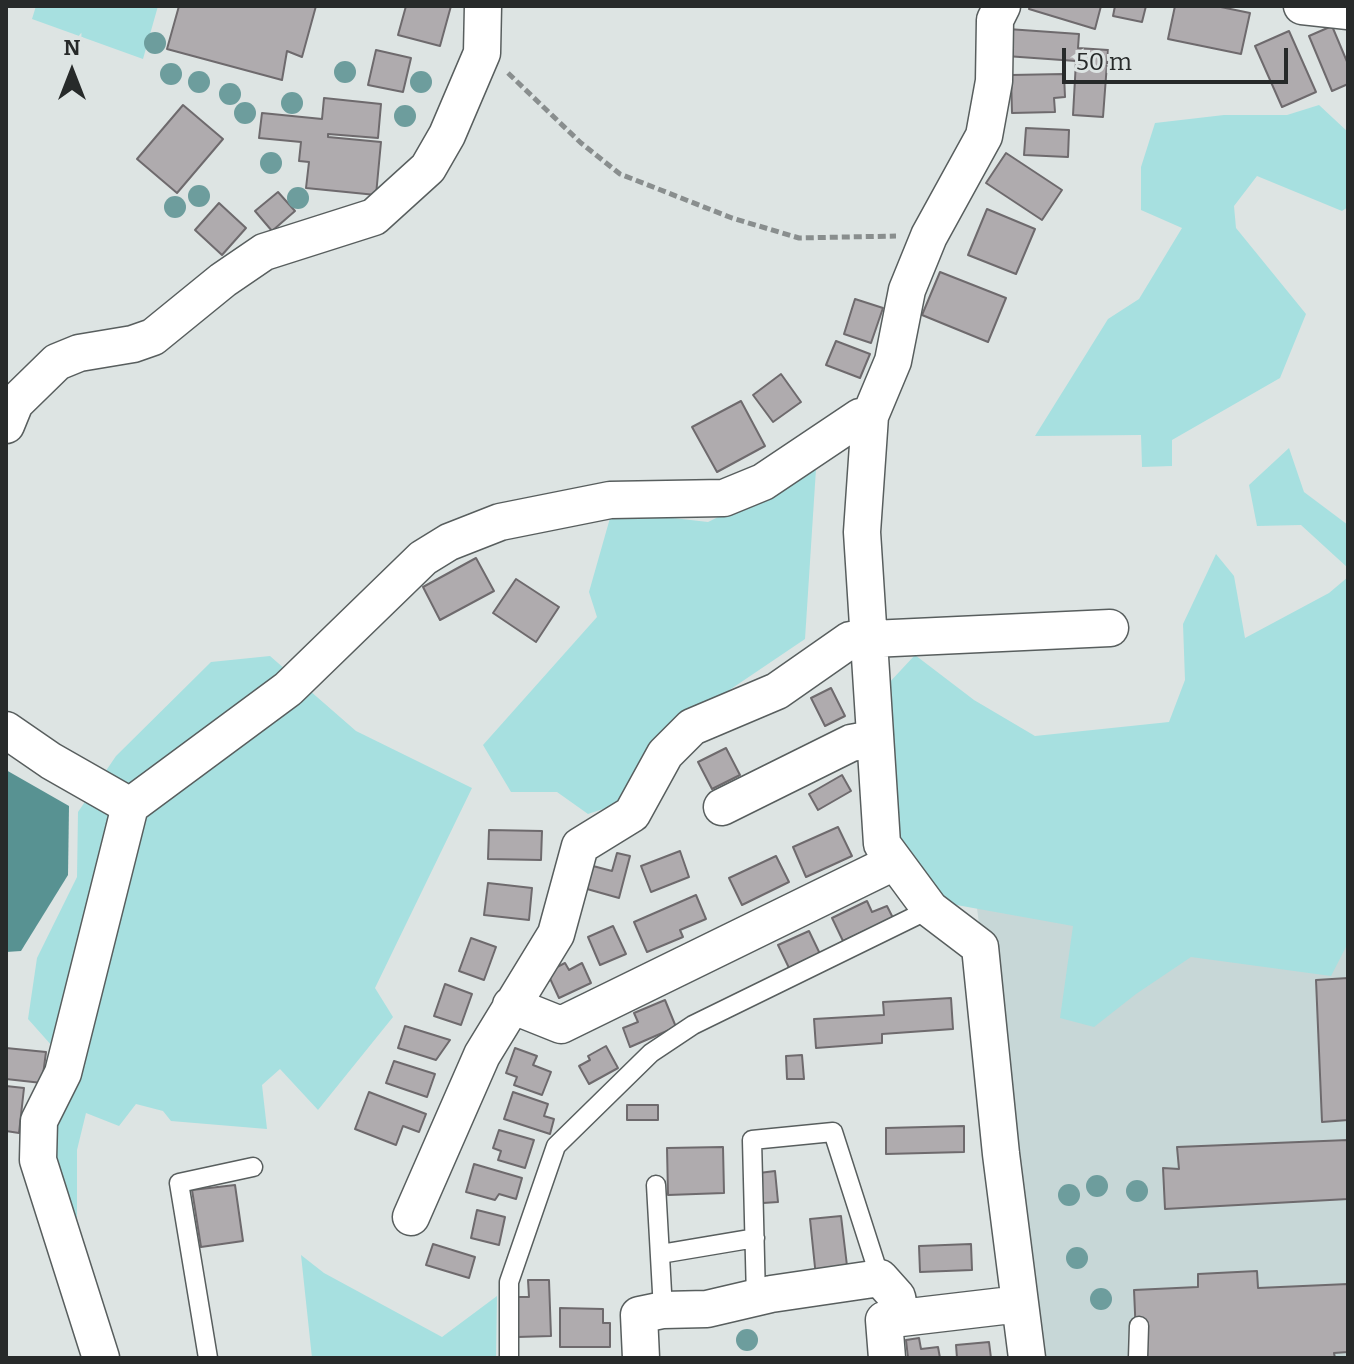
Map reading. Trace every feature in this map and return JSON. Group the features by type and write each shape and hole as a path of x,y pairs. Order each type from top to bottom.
{"street":[{"path":"6,425 15,403 57,362 79,353 133,344 153,337 223,280 264,252 374,217 428,168 462,104 482,53 483,6"},
{"path":"1002,6 995,20 994,81 984,136 929,236 907,290 893,361 870,416 862,532 882,844 930,909 980,947 1027,1358"},
{"path":"101,1358 38,1160 39,1121 63,1073 130,806 288,689 423,558 449,542 500,522 610,500 724,498 763,482 860,417 870,416"},
{"path":"411,1217 482,1055 556,934 580,846 632,814 665,754 692,727 777,691 850,640 1110,628"},
{"path":"6,730 51,761 130,806"},
{"path":"722,807 851,743 873,739"},
{"path":"511,1005 561,1025 894,862"},
{"path":"641,1358 639,1315 663,1310 707,1309 880,1278 897,1297 901,1318"},
{"path":"887,1358 884,1320 1020,1304"}],"lane":[{"path":"509,1358 509,1282 556,1146 651,1053 693,1025 930,909"},
{"path":"756,1298 752,1140 833,1132 880,1278"},
{"path":"208,1358 179,1183 253,1167"},
{"path":"656,1185 663,1310"},
{"path":"660,1254 755,1238"},
{"path":"1138,1358 1139,1326"}],"path":[{"path":"482,53 492,57 581,143 620,174 732,218 799,238 929,236"}],"shaded area":[{"path":"36,6 158,6 143,59 32,19"},
{"path":"1319,105 1348,132 1348,207 1342,211 1257,176 1234,206 1236,228 1306,314 1280,378 1172,440 1172,466 1142,467 1141,435 1035,436 1108,319 1139,299 1182,228 1141,210 1141,167 1155,123 1224,115 1287,115"},
{"path":"1289,448 1304,492 1348,525 1348,568 1301,525 1257,526 1249,485"},
{"path":"816,469 805,639 685,720 630,800 588,814 557,792 511,792 483,745 597,617 589,592 612,511 708,522"},
{"path":"1216,554 1234,576 1245,638 1329,593 1348,577 1348,943 1331,976 1191,957 1094,1027 1060,1018 1073,926 951,904 895,841 887,685 915,655 974,700 1035,736 1169,722 1185,680 1183,624"},
{"path":"270,656 356,731 472,788 375,988 393,1017 318,1110 280,1069 262,1085 267,1129 171,1121 163,1111 136,1104 119,1126 86,1113 77,1150 77,1240 48,1130 77,1074 28,1019 37,958 77,877 78,812 116,756 211,662"},
{"path":"6,770 69,806 68,875 21,951 6,952"},
{"path":"1348,874 1348,1358 1034,1358 977,908"},
{"path":"301,1255 324,1273 442,1337 497,1296 496,1358 312,1358"}],"building":[{"path":"179,6 316,6 302,57 287,51 282,80 167,49"},
{"path":"406,6 451,6 440,46 398,35"},
{"path":"1030,6 1101,6 1095,29 1029,9"},
{"path":"1115,6 1146,6 1142,22 1113,16"},
{"path":"1175,6 1216,6 1250,13 1241,54 1168,39"},
{"path":"1332,26 1348,64 1348,84 1332,91 1309,36"},
{"path":"1008,29 1079,34 1078,48 1108,50 1103,117 1073,115 1076,61 1006,56"},
{"path":"1289,31 1316,92 1282,107 1255,46"},
{"path":"376,50 411,58 403,92 368,85"},
{"path":"1064,74 1065,97 1054,98 1055,112 1012,113 1011,75"},
{"path":"324,98 381,104 378,138 328,134 328,137 381,142 376,195 306,188 309,162 299,161 301,142 259,138 262,113 322,119"},
{"path":"183,105 223,139 177,193 137,159"},
{"path":"1026,128 1069,130 1068,157 1024,155"},
{"path":"1006,153 1062,190 1042,220 986,183"},
{"path":"278,192 295,211 272,231 255,211"},
{"path":"219,203 246,228 222,255 195,230"},
{"path":"987,209 1035,229 1016,274 968,255"},
{"path":"940,272 1006,298 988,342 922,315"},
{"path":"855,299 883,308 871,343 844,334"},
{"path":"836,341 870,354 860,378 826,365"},
{"path":"781,374 801,402 773,422 753,395"},
{"path":"741,401 765,446 717,472 692,427"},
{"path":"476,558 494,591 440,620 423,587"},
{"path":"516,579 559,607 536,642 493,613"},
{"path":"831,688 845,716 825,726 811,698"},
{"path":"726,748 740,775 712,789 698,762"},
{"path":"842,775 851,791 818,810 809,794"},
{"path":"838,827 852,856 806,877 793,847"},
{"path":"489,830 542,831 541,860 488,859"},
{"path":"680,851 689,877 651,892 641,866"},
{"path":"617,853 630,856 619,898 587,889 593,866 612,871"},
{"path":"776,856 789,882 742,905 729,878"},
{"path":"488,883 532,888 529,920 484,915"},
{"path":"696,895 706,919 680,930 683,937 647,952 634,922"},
{"path":"867,901 872,912 887,906 893,918 843,941 832,918"},
{"path":"613,926 626,954 600,965 588,937"},
{"path":"809,931 821,956 790,970 778,945"},
{"path":"471,938 496,947 484,980 459,971"},
{"path":"565,963 569,970 582,963 591,983 559,998 547,972"},
{"path":"1348,978 1348,1120 1322,1122 1316,980"},
{"path":"445,984 472,994 461,1025 434,1016"},
{"path":"951,998 953,1029 882,1034 882,1043 816,1048 814,1019 884,1015 883,1002"},
{"path":"665,1000 676,1027 630,1047 623,1028 638,1022 634,1013"},
{"path":"405,1026 450,1040 436,1060 398,1048"},
{"path":"606,1046 618,1068 589,1084 579,1066 590,1060 588,1056"},
{"path":"6,1048 46,1052 42,1083 6,1079"},
{"path":"515,1048 537,1056 533,1065 551,1072 542,1095 514,1085 517,1077 506,1073"},
{"path":"802,1055 804,1079 787,1079 786,1056"},
{"path":"394,1061 435,1074 427,1097 386,1083"},
{"path":"6,1086 24,1088 19,1133 6,1131"},
{"path":"369,1092 426,1114 419,1132 403,1126 396,1145 355,1129"},
{"path":"513,1092 548,1104 544,1116 554,1119 550,1134 504,1119"},
{"path":"627,1105 658,1105 658,1120 627,1120"},
{"path":"964,1126 964,1152 886,1154 886,1128"},
{"path":"499,1130 534,1140 525,1168 498,1160 501,1151 493,1148"},
{"path":"1348,1140 1348,1199 1165,1209 1163,1168 1179,1169 1177,1147"},
{"path":"723,1147 724,1193 668,1195 667,1148"},
{"path":"474,1164 522,1178 516,1199 499,1194 495,1200 466,1192"},
{"path":"775,1171 778,1202 763,1203 759,1173"},
{"path":"235,1185 243,1241 201,1247 192,1190"},
{"path":"477,1210 505,1217 499,1245 471,1238"},
{"path":"841,1216 848,1274 816,1277 810,1219"},
{"path":"433,1244 475,1257 469,1278 426,1265"},
{"path":"971,1244 972,1270 920,1272 919,1246"},
{"path":"1257,1271 1258,1288 1348,1284 1348,1352 1334,1353 1335,1358 1137,1358 1134,1290 1198,1287 1198,1274"},
{"path":"528,1280 549,1280 551,1336 517,1337 516,1297 529,1297"},
{"path":"560,1308 603,1309 603,1323 610,1323 610,1347 560,1347"},
{"path":"919,1338 921,1349 938,1347 940,1358 908,1358 906,1340"},
{"path":"989,1342 991,1358 957,1358 956,1345"}]}
